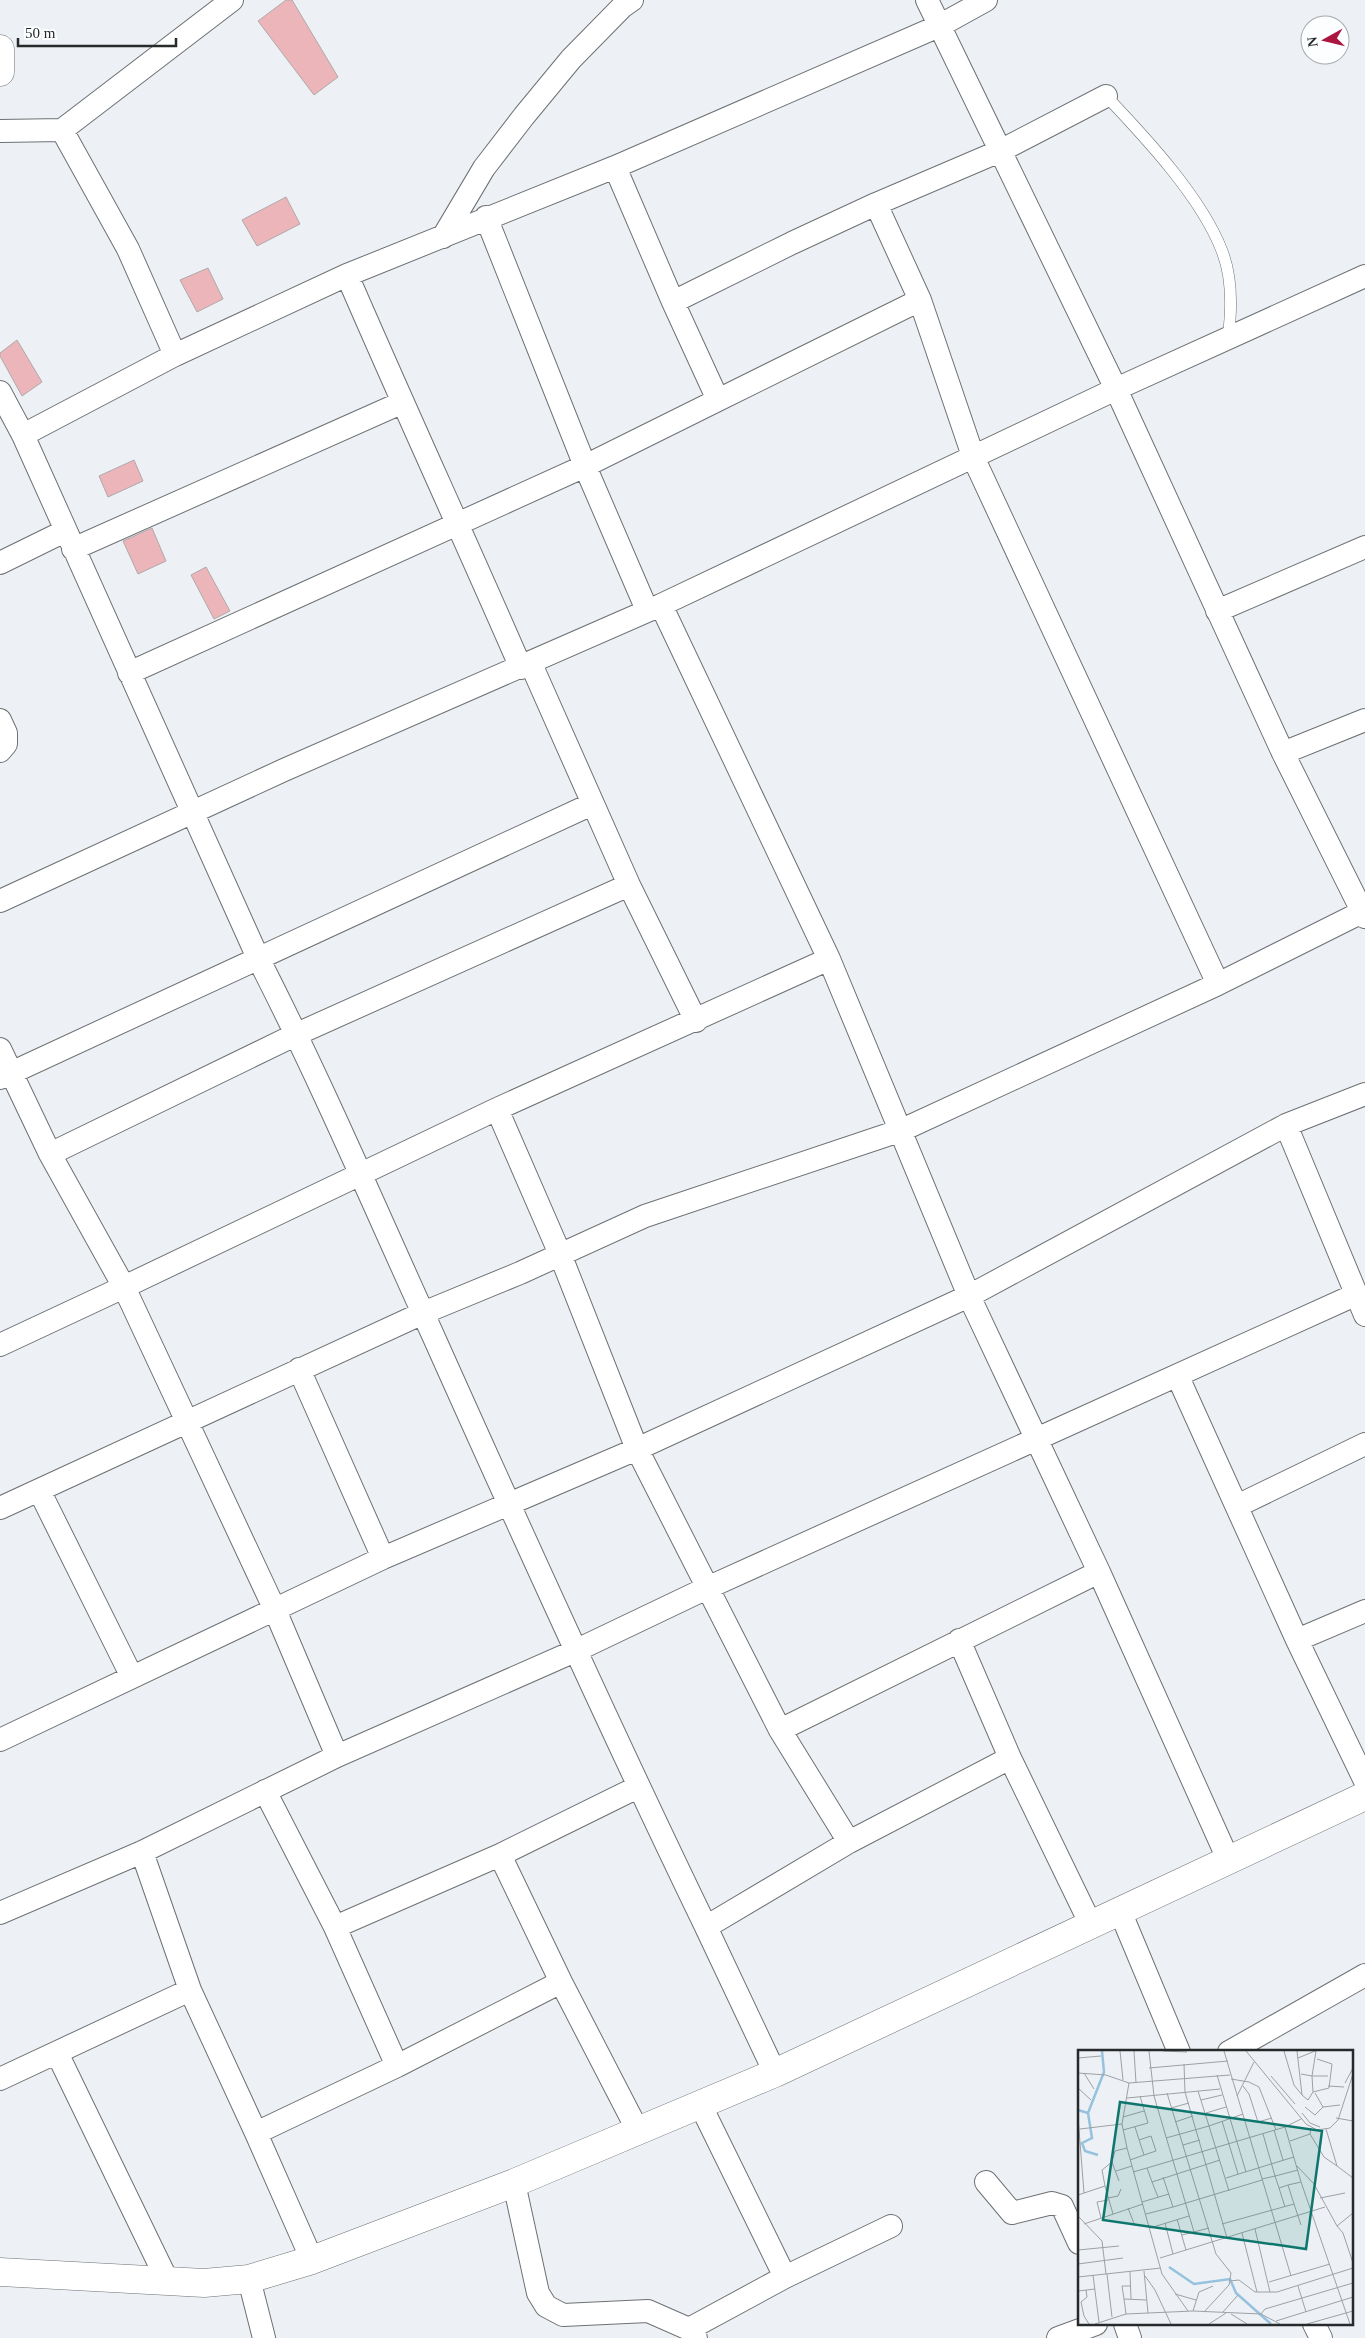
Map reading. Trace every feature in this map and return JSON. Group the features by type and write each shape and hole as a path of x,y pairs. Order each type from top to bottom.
{"street":[{"path":"0,131 62,130 232,0"},
{"path":"443,237 484,168 524,116 571,59 622,7 632,0"},
{"path":"0,1508 422,1313 520,1273 646,1216 902,1130 1364,915 1283,754 1116,390 927,0"},
{"path":"23,435 175,355 347,275 615,166 939,26 986,0"},
{"path":"0,49 0,72"},
{"path":"674,302 792,243 876,204 1000,152 1106,96"},
{"path":"62,130 128,249 175,355"},
{"path":"615,166 718,400"},
{"path":"876,204 920,300 974,458 1218,984"},
{"path":"486,217 585,466 829,959 902,1130 969,1296 1100,1572 1228,1859"},
{"path":"347,275 401,403 629,885 696,1020"},
{"path":"0,901 193,812 654,608 1116,390 1365,276"},
{"path":"129,673 585,466 920,300"},
{"path":"0,392 23,435 258,958 297,1034 362,1175 575,1652 775,2073"},
{"path":"0,563 69,540 401,403"},
{"path":"1217,611 1365,547"},
{"path":"0,720 6,733 6,744 0,751"},
{"path":"1283,754 1365,720"},
{"path":"6,1075 592,804"},
{"path":"50,1154 297,1034 629,885"},
{"path":"0,1345 362,1175 497,1109 829,959"},
{"path":"0,1049 6,1075 124,1287 188,1420 275,1610 337,1756"},
{"path":"0,1740 383,1558 638,1449 969,1296 1286,1125 1365,1094"},
{"path":"497,1109 560,1254 638,1449 780,1730 849,1842"},
{"path":"0,1913 142,1852 337,1756 575,1652 707,1588 1036,1439 1178,1377 1361,1304 1286,1125"},
{"path":"299,1369 383,1558"},
{"path":"1178,1377 1297,1640 1365,1781"},
{"path":"1237,1506 1365,1444"},
{"path":"39,1490 132,1677"},
{"path":"780,1730 1100,1572"},
{"path":"1297,1640 1365,1611"},
{"path":"960,1640 1010,1758 1091,1925"},
{"path":"706,1928 849,1842 1010,1758"},
{"path":"336,1927 500,1855 638,1787"},
{"path":"266,1791 336,1927 398,2066"},
{"path":"0,2272 204,2283 248,2280 312,2260 514,2183 775,2073 1365,1796"},
{"path":"142,1852 190,1990 312,2260"},
{"path":"500,1855 561,1982 638,2131"},
{"path":"1120,1911 1178,2050"},
{"path":"1233,2050 1365,1975"},
{"path":"256,2133 398,2066 561,1982"},
{"path":"0,2079 190,1990"},
{"path":"57,2053 168,2282"},
{"path":"700,2104 785,2277"},
{"path":"986,2182 1012,2213 1052,2203 1062,2206 1078,2241"},
{"path":"514,2183 538,2293 546,2306 563,2315 648,2311 692,2333 785,2277 891,2226"},
{"path":"248,2280 264,2338"},
{"path":"1058,2338 1091,2326"},
{"path":"1126,2326 1130,2338"},
{"path":"1315,2326 1321,2338"}],"lane":[{"path":"1106,96 1150,144 1212,230 1222,252 1231,289 1231,314 1228,338"}],"building":[{"path":"286,0 292,0 338,77 314,95 258,21"},
{"path":"286,197 300,224 257,246 242,220"},
{"path":"208,268 223,299 197,312 180,280"},
{"path":"17,340 42,382 22,396 0,356 0,353"},
{"path":"134,460 143,481 108,497 99,476"},
{"path":"152,528 166,561 138,574 123,541"},
{"path":"206,567 230,611 214,619 191,575"}]}
